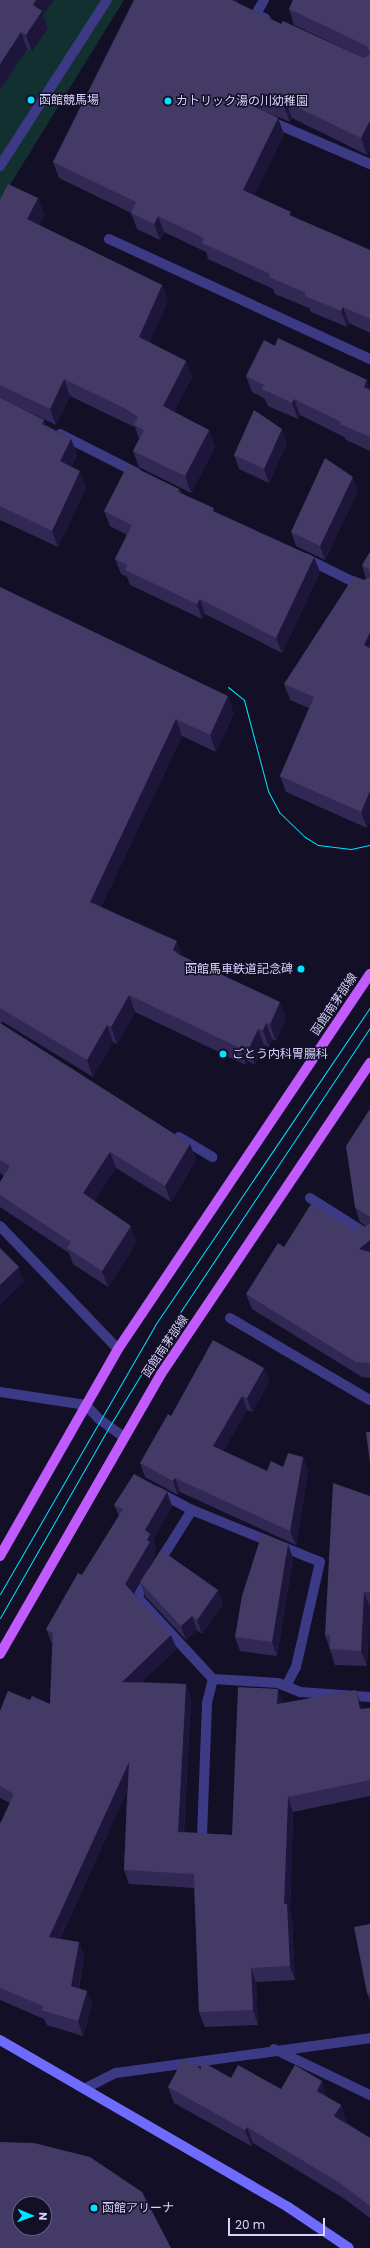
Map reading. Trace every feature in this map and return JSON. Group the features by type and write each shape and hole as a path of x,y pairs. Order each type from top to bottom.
{"main road":[{"name":"函館南茅部線","path":"0,1556 118,1349 370,974"},
{"name":"函館南茅部線","path":"0,1654 161,1374 370,1063"}],"street":[{"path":"0,166 107,0"},
{"path":"264,0 256,14 277,24"},
{"path":"264,118 370,164"},
{"path":"109,239 370,359"},
{"path":"52,431 144,477"},
{"path":"292,551 370,590"},
{"path":"171,1133 212,1157"},
{"path":"310,1198 370,1236"},
{"path":"0,1226 118,1349"},
{"path":"230,1318 370,1400"},
{"path":"0,1392 86,1405 100,1419 124,1437"},
{"path":"144,1484 192,1510 320,1562 296,1667 287,1684"},
{"path":"192,1510 137,1597 213,1679"},
{"path":"213,1679 226,1677 287,1684 300,1692 370,1697"},
{"path":"202,1835 207,1703 213,1679"},
{"path":"84,2089 116,2073 274,2049 370,2038"},
{"path":"0,2040 288,2207 349,2248"},
{"path":"274,2049 370,2095"}],"green space":[{"name":"函館競馬場","path":"0,0 124,0 0,201"}],"building":[{"path":"0,0 36,0 33,5 42,11 26,35 21,32 0,64"},
{"path":"134,0 232,0 281,24 283,21 364,58 370,54 370,122 361,138 286,102 284,106 261,96 255,96 252,100 253,106 278,118 243,190 291,212 289,215 370,250 370,319 343,307 341,311 305,296 306,293 269,277 270,274 202,243 204,238 158,216 154,224 131,213 136,202 53,162"},
{"path":"293,0 370,0 370,54 367,46 289,9"},
{"path":"8,184 38,198 27,219 162,285 139,337 186,361 163,406 209,430 185,476 133,451 144,430 134,425 138,417 126,409 64,379 50,409 0,385 0,200"},
{"path":"278,338 367,380 364,387 370,390 370,437 340,424 341,422 294,399 292,403 262,389 264,385 246,376 264,340 275,346"},
{"path":"0,398 44,420 42,424 71,439 60,461 80,471 52,531 0,506"},
{"path":"254,410 282,429 264,469 234,455"},
{"path":"325,458 353,477 320,546 291,532"},
{"path":"128,464 179,489 178,492 214,508 213,511 314,557 276,638 200,599 197,604 125,570 127,565 115,559 132,525 104,511"},
{"path":"370,552 370,577 369,570 362,565"},
{"path":"354,576 364,580 370,577 370,632 364,645 370,648 370,791 361,812 280,776 314,697 284,684"},
{"path":"0,587 228,696 210,735 176,719 90,902 177,941 173,950 180,955 280,1002 270,1024 266,1023 263,1030 258,1029 249,1048 242,1045 240,1048 129,995 111,1027 107,1025 87,1060 0,1008"},
{"path":"0,1023 190,1144 165,1186 110,1152 83,1193 131,1226 102,1271 67,1248 71,1242 0,1195 0,1182 10,1166 0,1160"},
{"path":"370,1109 370,1217 355,1207 346,1146"},
{"path":"311,1204 359,1234 357,1224 364,1227 370,1224 370,1240 359,1249 370,1252 370,1363 356,1362 246,1294 278,1243 284,1247"},
{"path":"0,1248 19,1267 0,1285"},
{"path":"213,1340 264,1368 247,1398 242,1396 213,1446 267,1471 271,1461 283,1467 288,1453 303,1457 290,1531 175,1478 173,1481 140,1463 168,1414 171,1416"},
{"path":"366,1432 370,1432 370,1463"},
{"path":"134,1474 167,1492 145,1530 150,1534 147,1540 150,1542 125,1584 171,1635 122,1682 186,1684 178,1832 232,1835 238,1687 278,1689 277,1704 356,1690 360,1709 370,1708 370,1780 288,1797 284,1904 287,1904 290,1966 251,1968 253,2010 199,2012 194,1874 124,1870 129,1762 49,1937 79,1942 71,1986 87,1991 78,2021 41,2010 43,2006 0,1988 0,1824 14,1794 0,1786 0,1711 8,1691 30,1700 32,1696 50,1704 53,1633 46,1629 78,1573 82,1575 123,1509 114,1505"},
{"path":"333,1483 370,1496 370,1592 364,1592 361,1651 330,1649 330,1635 325,1635"},
{"path":"262,1533 288,1544 272,1642 235,1637 242,1596"},
{"path":"161,1550 218,1590 197,1620 192,1616 181,1626 140,1582"},
{"path":"370,1924 370,1993 367,1993 354,1927"},
{"path":"183,2059 201,2069 201,2061 231,2078 238,2065 281,2089 295,2065 322,2081 317,2091 341,2105 334,2116 370,2138 370,2206 340,2183 247,2127 245,2130 168,2087"},
{"name":"函館アリーナ","path":"0,2142 34,2143 90,2157 142,2192 171,2248 0,2248"}],"tram line":[{"path":"228,687 244,700 268,791 279,812 305,837 318,845 351,849 370,845"},
{"path":"0,1594 155,1325 370,1008"},
{"path":"0,1618 109,1427 167,1332 370,1028"}],"place":[{"name":"函館競馬場","path":"31,100"},
{"name":"カトリック湯の川幼稚園","path":"168,101"},
{"name":"函館馬車鉄道記念碑","path":"301,969"},
{"name":"ごとう内科胃腸科","path":"223,1054"},
{"name":"函館アリーナ","path":"94,2208"}]}
